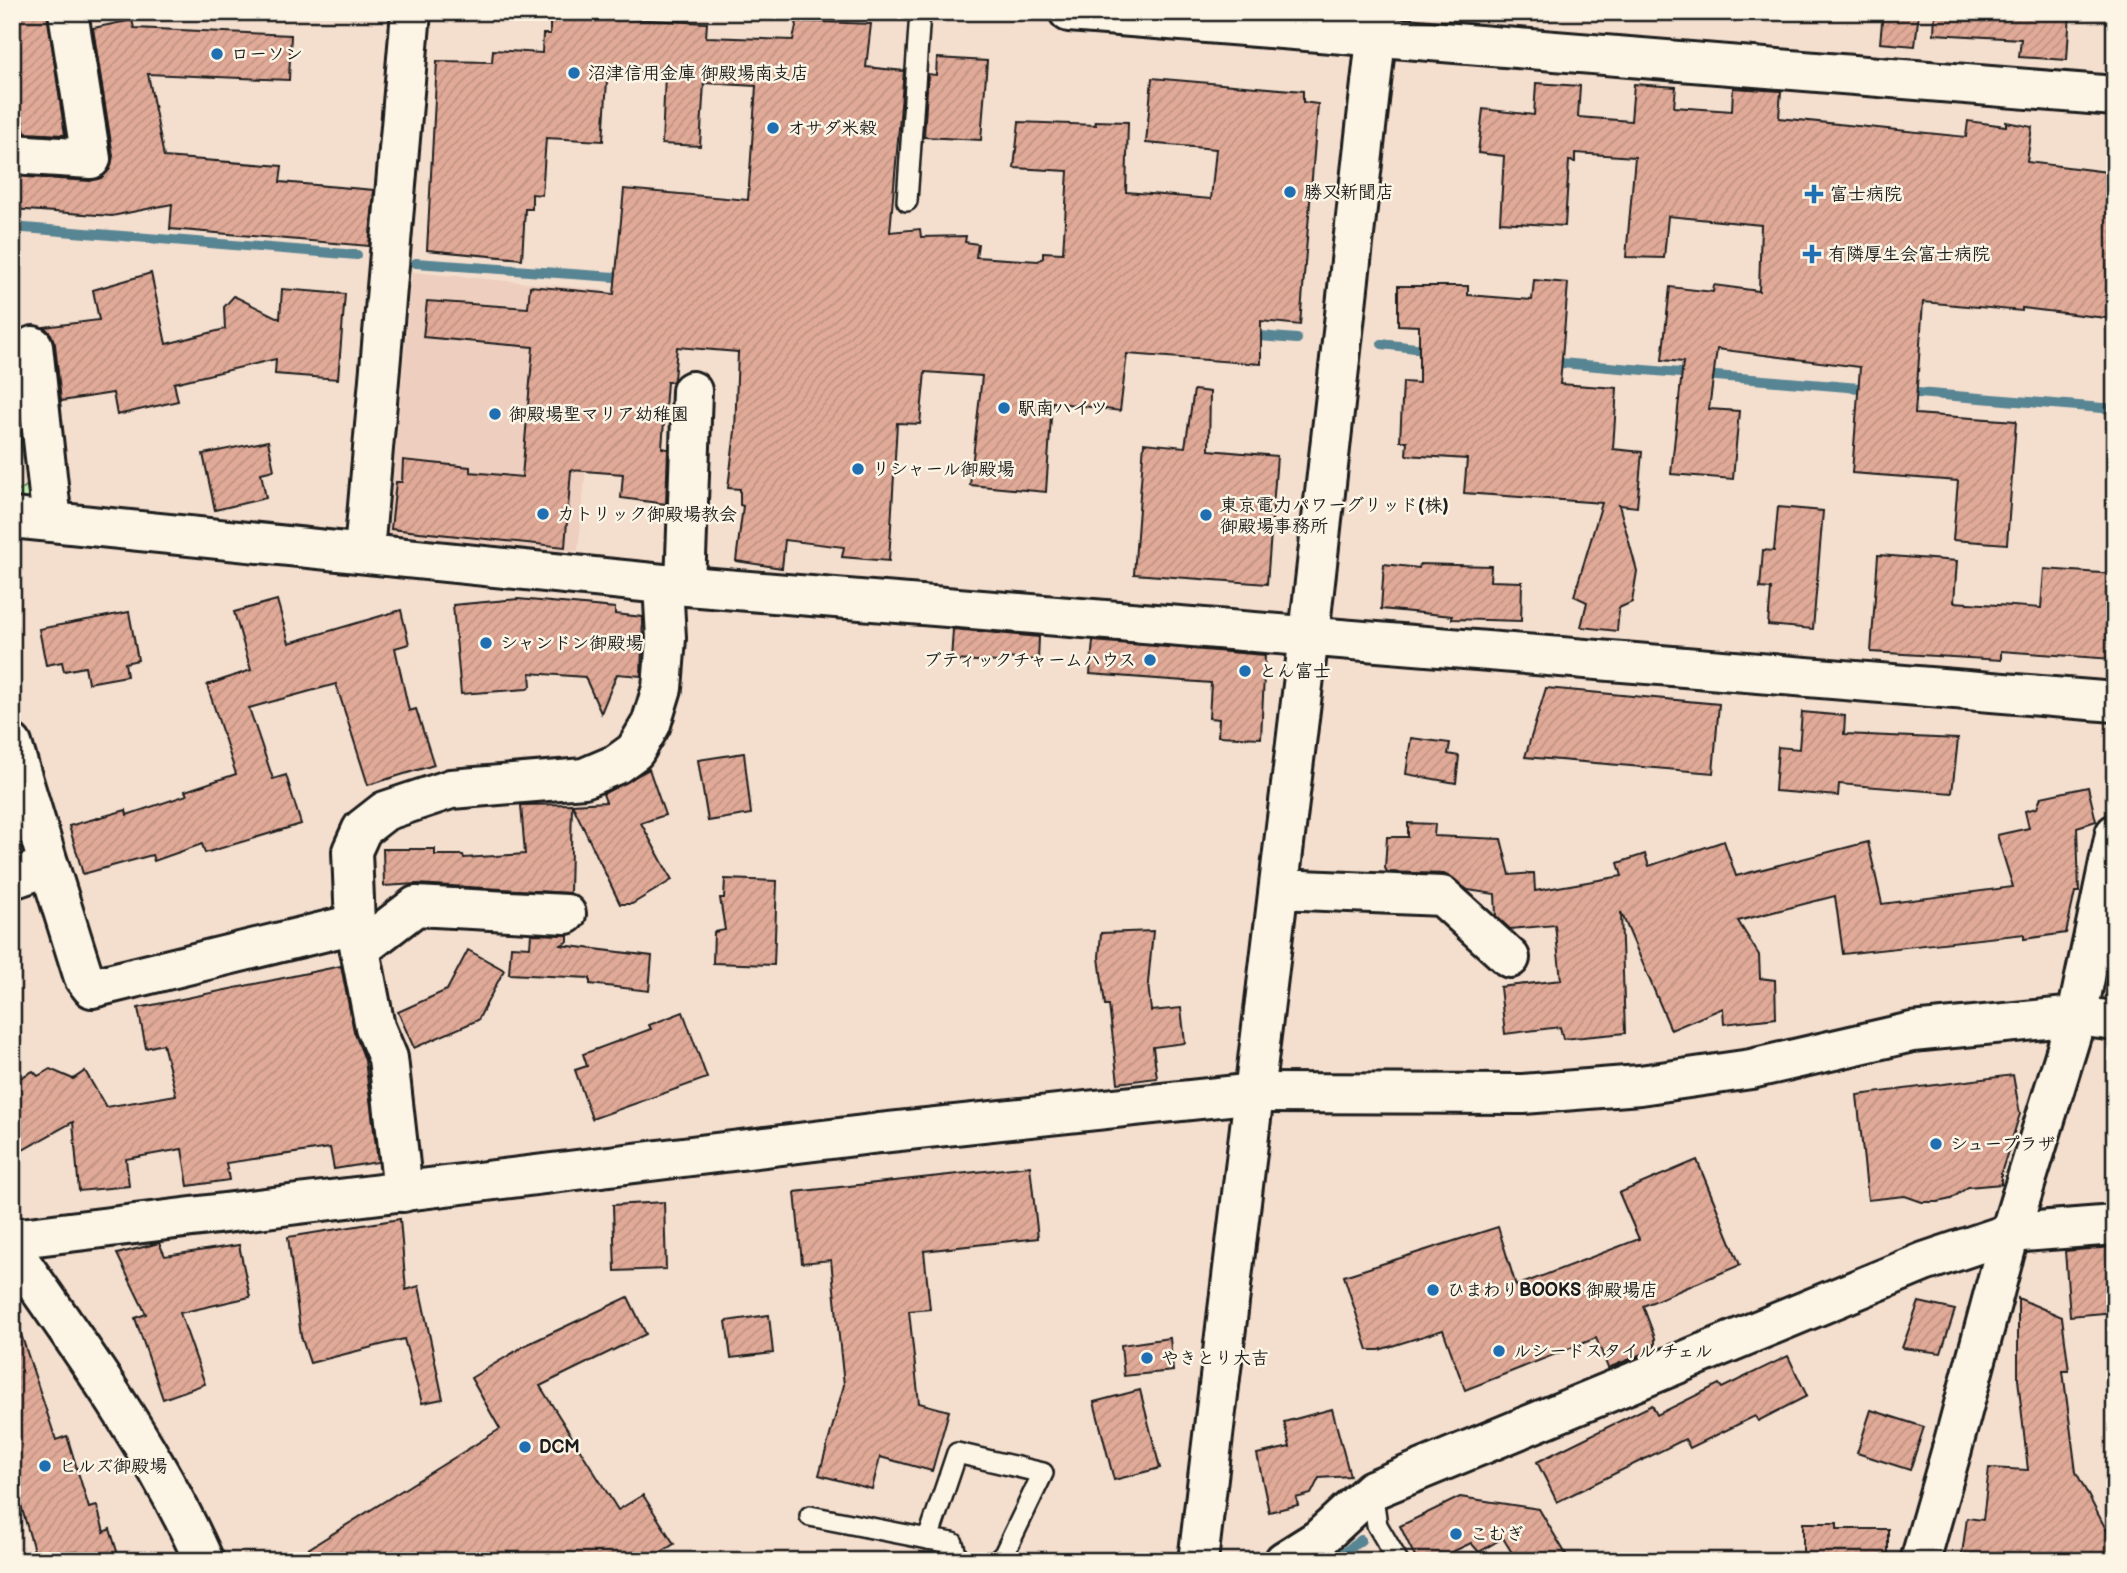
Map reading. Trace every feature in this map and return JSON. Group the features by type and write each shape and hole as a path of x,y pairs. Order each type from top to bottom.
{"street":[{"path":"12,153 91,159 68,12"},
{"path":"363,552 411,12"},
{"path":"1069,12 1378,25 2115,96"},
{"path":"1198,1561 1256,1093 1378,25"},
{"path":"33,346 52,522"},
{"path":"403,1192 388,1058 375,1027 357,937 352,851 362,829 385,811 451,789 584,778 617,764 635,751 651,724 662,688 692,391"},
{"path":"12,518 674,585 2115,702"},
{"path":"12,744 84,978 92,988 104,988 357,937 416,906 566,914"},
{"path":"1920,1561 2010,1233 2077,1016 2115,834"},
{"path":"12,878 49,866"},
{"path":"1279,889 1442,896 1510,958"},
{"path":"12,1239 880,1133 1256,1093 1523,1094 1640,1086 1751,1069 1912,1032 2077,1016 2115,1021"},
{"path":"1284,1561 1319,1539 1372,1490 1924,1262 2010,1233 2115,1225"},
{"path":"12,1250 98,1373 185,1517 204,1561"}],"lane":[{"path":"906,201 920,12"},
{"path":"928,1539 957,1453 1043,1473 1004,1554 997,1561"},
{"path":"1372,1490 1377,1525 1390,1556"},
{"path":"810,1517 953,1543 958,1561"}],"shaded area":[{"name":"御殿場聖マリア幼稚園","path":"412,272 603,290 578,551 388,537"}],"green space":[{"path":"12,262 39,510 12,506 12,491 19,491 29,484 12,404"}],"building":[{"path":"12,12 47,12 65,135 25,133 19,105 12,106"},
{"path":"1883,12 1919,12 1915,46 1880,43"},
{"path":"1935,12 2070,12 2067,60 2019,57 2021,39 1934,34"},
{"path":"550,15 707,23 706,37 793,40 797,21 871,24 866,67 904,71 890,232 920,229 921,237 966,236 965,242 978,244 976,257 1038,261 1043,258 1043,252 1063,253 1068,171 1014,168 1019,122 1096,125 1095,121 1128,122 1126,192 1211,199 1216,149 1146,143 1152,78 1303,91 1303,102 1318,104 1300,325 1261,321 1261,364 1127,354 1120,411 1052,402 1046,492 970,485 982,376 925,372 920,424 897,423 889,561 842,557 844,547 785,540 782,568 736,561 743,506 740,505 740,489 728,488 735,431 738,352 677,347 674,379 667,382 662,448 668,449 666,504 621,498 623,474 571,470 565,547 391,529 396,482 402,482 403,460 470,467 470,472 522,477 533,347 423,337 427,301 528,308 530,286 614,294 624,189 748,200 756,86 704,83 700,146 662,144 665,74 608,66 603,141 546,138 542,195 532,194 532,209 525,209 522,259 427,250 437,61 492,62 493,50 542,53 543,34 550,34"},
{"path":"132,20 134,28 291,35 289,80 148,74 164,157 282,166 280,182 374,190 369,246 170,229 172,204 112,216 12,209 12,176 90,181 101,178 110,169 113,156 93,28"},
{"path":"937,58 987,61 981,140 924,137 928,74 936,75"},
{"path":"1536,83 1580,86 1578,117 1631,121 1634,84 1676,87 1674,107 1732,111 1733,88 1781,91 1779,118 1966,137 1968,121 2006,126 2006,122 2032,127 2027,162 2115,173 2115,319 2022,308 2022,311 1923,302 1915,414 2016,421 2007,544 1953,540 1958,481 1852,473 1860,367 1717,349 1709,409 1739,411 1733,479 1671,474 1683,362 1662,360 1670,287 1713,292 1714,285 1759,291 1761,225 1668,216 1664,258 1626,257 1635,157 1575,153 1575,162 1569,161 1565,226 1500,222 1504,156 1478,153 1483,109 1534,115"},
{"path":"151,273 166,344 225,329 224,307 234,296 280,319 282,289 345,294 338,379 275,374 276,359 174,383 178,401 117,415 113,393 61,401 55,344 44,327 99,320 93,290"},
{"path":"1534,280 1568,283 1560,384 1617,388 1613,449 1642,452 1637,507 1619,505 1637,571 1632,602 1619,608 1617,631 1581,627 1587,602 1574,596 1602,503 1464,493 1467,459 1406,455 1407,441 1400,441 1403,382 1419,383 1419,326 1398,325 1398,286 1468,286 1468,295 1532,300"},
{"name":"東京電力パワーグリッド(株) 御殿場事務所","path":"1194,390 1210,392 1209,450 1277,456 1267,584 1134,574 1144,443 1185,447"},
{"path":"268,441 274,470 261,473 266,498 215,510 203,454"},
{"path":"1778,507 1823,511 1813,629 1768,625 1771,589 1760,588 1763,550 1774,551"},
{"path":"1878,555 1957,561 1954,602 2041,608 2044,569 2115,574 2113,659 2001,651 2001,660 1871,652"},
{"path":"1384,564 1419,568 1420,564 1491,566 1490,581 1522,582 1521,621 1452,619 1452,616 1381,609"},
{"path":"518,599 615,608 615,614 643,617 641,676 617,674 601,713 585,677 530,673 531,686 527,689 461,694 453,605"},
{"path":"277,600 289,643 401,610 409,644 395,648 409,711 416,709 434,765 368,785 336,684 249,708 273,779 286,775 301,824 205,853 202,844 154,861 152,855 83,874 69,826 126,810 127,815 187,795 185,791 236,774 207,685 251,670 234,612"},
{"path":"129,612 138,660 125,663 127,676 88,683 85,667 64,671 62,662 46,665 39,629"},
{"path":"953,629 1039,637 1038,660 951,660"},
{"path":"1093,641 1265,655 1261,738 1218,736 1219,719 1209,718 1211,683 1090,674"},
{"path":"1546,688 1719,704 1713,773 1525,757"},
{"path":"1802,712 1845,716 1844,734 1958,739 1952,793 1839,784 1838,796 1775,791 1778,747 1799,749"},
{"path":"1411,738 1450,743 1448,754 1459,756 1456,783 1406,774"},
{"path":"744,753 751,814 708,821 698,760"},
{"path":"649,769 665,815 641,823 672,880 632,904 620,904 572,804 606,802 603,794"},
{"path":"2088,787 2096,821 2077,827 2079,892 2075,892 2066,933 2024,939 2024,934 1843,954 1835,896 1738,921 1759,955 1760,978 1775,980 1776,1018 1724,1024 1723,1008 1671,1030 1621,912 1625,1033 1563,1039 1560,1027 1505,1034 1500,987 1561,980 1555,925 1510,929 1496,916 1495,894 1468,890 1444,874 1387,872 1385,868 1387,837 1408,837 1408,823 1435,824 1434,836 1501,839 1510,875 1534,873 1535,891 1622,876 1618,863 1645,854 1649,866 1724,841 1736,876 1868,842 1882,904 2013,887 1997,835 2029,828 2025,811 2037,808 2041,797"},
{"path":"572,804 570,893 417,884 384,886 383,849 435,849 435,855 463,855 464,858 525,854 521,805"},
{"path":"725,879 777,881 774,965 713,963 714,932 725,930 720,898 724,898"},
{"path":"1153,931 1148,983 1151,1011 1181,1008 1185,1043 1153,1047 1157,1078 1118,1083 1109,1005 1105,1005 1099,957 1101,933"},
{"path":"531,934 568,935 568,941 561,945 652,956 649,991 590,984 590,978 509,974 511,946 530,947"},
{"path":"468,950 504,970 478,1020 414,1048 398,1012 447,990"},
{"path":"341,966 354,1031 365,1060 378,1162 334,1169 330,1148 226,1163 229,1180 188,1186 182,1149 126,1159 129,1186 79,1191 73,1122 12,1156 12,1082 33,1071 38,1076 50,1069 73,1079 85,1071 106,1107 176,1095 163,1044 146,1048 138,1008"},
{"path":"683,1012 707,1078 592,1119 575,1070 587,1066 583,1054 651,1029 649,1025"},
{"name":"シュープラザ","path":"2013,1075 2020,1114 2001,1173 2001,1184 1968,1187 1951,1199 1938,1202 1922,1202 1905,1196 1868,1200 1857,1095"},
{"path":"1697,1160 1740,1265 1643,1306 1655,1338 1655,1349 1608,1368 1596,1338 1465,1390 1443,1330 1379,1350 1368,1350 1344,1276 1498,1227 1516,1286 1639,1239 1619,1193"},
{"path":"1030,1166 1038,1238 924,1251 930,1309 909,1311 919,1403 949,1411 932,1471 880,1457 872,1489 819,1475 844,1385 831,1260 802,1263 795,1192"},
{"path":"664,1202 666,1269 615,1271 613,1205"},
{"path":"400,1219 406,1290 419,1286 443,1399 422,1403 404,1339 310,1363 301,1336 288,1237"},
{"path":"159,1243 165,1256 239,1245 250,1297 180,1313 205,1384 163,1399 135,1318 146,1314 117,1254"},
{"path":"2112,1247 2115,1312 2070,1316 2065,1251"},
{"name":"DCM","path":"628,1297 646,1334 540,1386 618,1510 643,1495 674,1544 647,1561 289,1561 500,1429 471,1378 526,1345"},
{"path":"2018,1298 2062,1317 2069,1371 2063,1371 2076,1472 2109,1535 2115,1535 2115,1561 1961,1561 1967,1518 1983,1520 1989,1468 2028,1470 2018,1379"},
{"path":"1919,1302 1955,1310 1941,1353 1902,1348"},
{"path":"769,1315 773,1353 731,1358 726,1321"},
{"name":"ヒルズ御殿場","path":"20,1331 56,1440 67,1436 89,1508 97,1506 104,1532 110,1529 120,1561 37,1561 12,1474 12,1332"},
{"name":"やきとり大吉","path":"1170,1338 1173,1371 1124,1376 1121,1345"},
{"path":"1788,1356 1807,1396 1758,1421 1755,1416 1690,1448 1685,1439 1557,1502 1537,1462 1652,1405 1657,1415 1719,1384 1722,1388"},
{"path":"1140,1390 1160,1468 1114,1480 1094,1402"},
{"path":"1332,1409 1350,1476 1319,1478 1311,1494 1296,1498 1298,1505 1269,1512 1257,1454 1290,1447 1284,1422"},
{"path":"1871,1410 1924,1427 1910,1470 1857,1453"},
{"name":"こむぎ","path":"1460,1497 1539,1509 1570,1561 1517,1561 1503,1538 1479,1552 1471,1543 1433,1561 1417,1561 1400,1526"},
{"path":"1803,1523 1837,1523 1837,1529 1888,1529 1888,1561 1803,1561"}],"waterway":[{"path":"12,227 357,255"},
{"path":"416,263 629,278"},
{"path":"1248,335 1297,339"},
{"path":"1382,344 1432,350"},
{"path":"1549,362 1871,389"},
{"path":"1905,392 2115,409"},
{"path":"1333,1561 1361,1540"}],"place":[{"name":"ローソン","path":"217,54"},
{"name":"沼津信用金庫 御殿場南支店","path":"574,73"},
{"name":"オサダ米穀","path":"773,128"},
{"name":"勝又新聞店","path":"1290,192"},
{"name":"富士病院","path":"1814,194"},
{"name":"有隣厚生会富士病院","path":"1812,254"},
{"name":"駅南ハイツ","path":"1004,408"},
{"name":"御殿場聖マリア幼稚園","path":"495,414"},
{"name":"リシャール御殿場","path":"858,469"},
{"name":"カトリック御殿場教会","path":"543,514"},
{"name":"東京電力パワーグリッド(株) 御殿場事務所","path":"1206,515"},
{"name":"シャンドン御殿場","path":"486,643"},
{"name":"ブティックチャームハウス","path":"1150,660"},
{"name":"とん富士","path":"1245,671"},
{"name":"シュープラザ","path":"1936,1144"},
{"name":"ひまわりBOOKS 御殿場店","path":"1433,1290"},
{"name":"ルシードスタイル チェル","path":"1499,1351"},
{"name":"やきとり大吉","path":"1147,1358"},
{"name":"DCM","path":"525,1447"},
{"name":"ヒルズ御殿場","path":"45,1466"},
{"name":"こむぎ","path":"1456,1534"}]}
